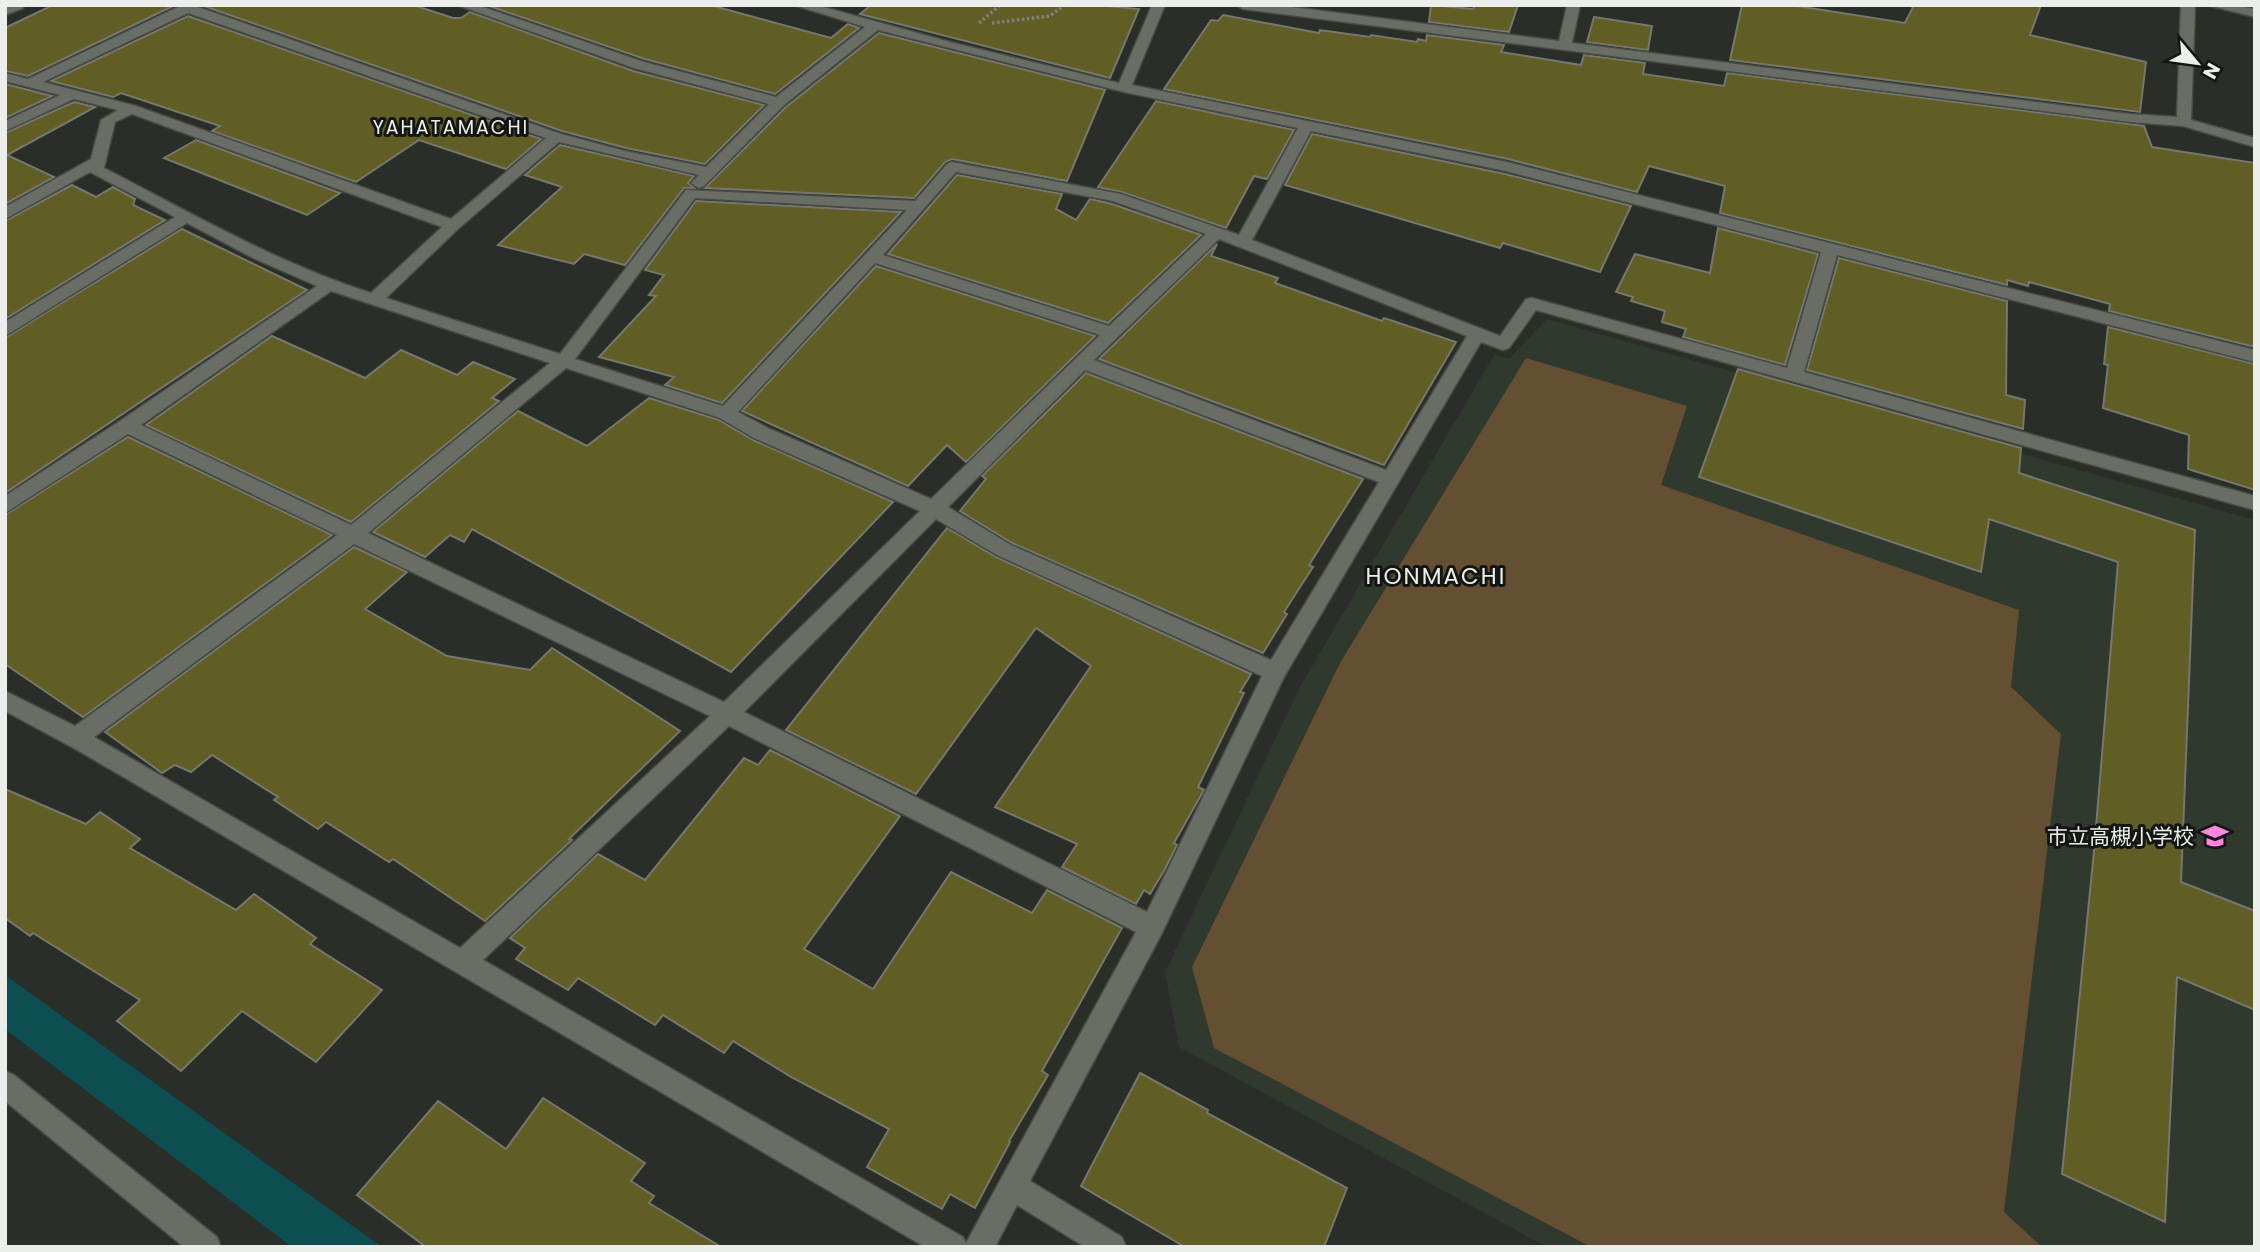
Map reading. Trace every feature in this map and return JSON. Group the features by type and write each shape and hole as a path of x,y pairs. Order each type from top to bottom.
{"street":[{"path":"5,11 18,5"},
{"path":"463,5 639,65 779,102"},
{"path":"800,5 1124,88 1507,167 2255,356"},
{"path":"1124,88 1159,5"},
{"path":"1243,5 1280,7 1564,47 2130,118 2184,122 2255,144"},
{"path":"1564,47 1574,5"},
{"path":"2184,122 2188,5"},
{"path":"2213,5 2255,13"},
{"path":"28,84 190,7 556,137 624,155 708,172"},
{"path":"76,738 352,534 564,361 708,172 779,102 875,26"},
{"path":"5,77 69,96 131,109 453,225"},
{"path":"5,127 69,96"},
{"path":"131,109 108,120 96,170 259,254 328,285 373,301 726,414 761,433 935,509 1004,550 1275,672"},
{"path":"1244,242 1306,126"},
{"path":"373,301 453,225 556,137"},
{"path":"5,214 98,161"},
{"path":"726,414 952,167 1116,197 1244,242 1503,344 1532,303 2255,503"},
{"path":"691,193 919,206"},
{"path":"5,330 188,216"},
{"path":"462,963 726,714 1112,332 1217,232"},
{"path":"1794,376 1830,250"},
{"path":"872,257 1112,332"},
{"path":"5,506 127,426 328,285"},
{"path":"979,1247 1152,927 1275,672 1477,335"},
{"path":"1082,362 1391,479"},
{"path":"127,426 726,714 1152,927"},
{"path":"5,700 76,738 953,1247"},
{"path":"5,1084 208,1247"},
{"path":"1012,1186 1112,1247"}],"path":[{"path":"976,25 1050,16 1064,5"}],"shaded area":[{"path":"1547,319 2255,520 2255,1247 1547,1247 1179,1047 1165,972 1300,687 1494,355 1509,359"},
{"path":"1526,358 1687,406 1661,485 2019,610 2011,687 2061,734 2004,1212 2042,1247 1591,1247 1214,1048 1192,967 1340,663"}],"water":[{"path":"5,975 382,1247 292,1247 5,1029"}],"building":[{"path":"53,5 175,5 28,76 5,71 5,28"},
{"path":"201,5 413,5 453,18 461,18 470,12 633,71 764,105 705,164 626,148 562,131"},
{"path":"486,5 710,5 831,38 848,24 859,28 775,94 645,59"},
{"path":"871,5 1096,5 1139,9 1110,78 860,14"},
{"path":"1431,5 1473,9 1475,5 1518,5 1509,32 1429,22"},
{"path":"1742,5 1791,5 1905,23 1914,5 2041,5 2030,35 2146,62 2140,112 1730,60"},
{"path":"1223,15 1319,33 1320,30 1417,42 1418,39 1426,41 1427,35 1504,45 1501,52 1581,65 1584,55 1645,63 1643,74 1724,86 1727,73 2144,126 2152,147 2255,163 2255,347 2109,311 2110,304 2029,282 2028,286 2007,280 2007,285 1720,213 1725,186 1649,166 1637,192 1508,159 1164,89 1211,20 1218,21"},
{"path":"188,16 541,139 506,169 419,140 356,182 212,131 220,126 121,93 113,97 51,81"},
{"path":"1594,17 1652,26 1648,50 1587,42"},
{"path":"879,33 1105,90 1067,181 952,159 945,162 914,198 705,188 786,107"},
{"path":"5,84 52,96 5,118"},
{"path":"1156,101 1294,130 1267,179 1254,176 1226,228 1122,192 1098,187"},
{"path":"74,102 95,107 7,155 54,177 5,204 5,133"},
{"path":"1312,134 1505,174 1631,206 1600,272 1503,243 1500,248 1285,185"},
{"path":"196,140 340,193 307,215 164,158"},
{"path":"560,145 694,176 688,183 694,188 684,188 625,265 584,254 574,264 498,245 562,187 525,175"},
{"path":"957,175 1062,194 1056,209 1076,220 1090,199 1201,235 1108,323 888,254"},
{"path":"72,185 96,197 113,187 135,199 133,205 165,220 5,319 5,221"},
{"path":"696,201 901,212 722,403 665,385 674,377 599,357 656,296 649,295 664,275 645,270"},
{"path":"1718,228 1818,254 1785,365 1683,337 1686,329 1662,322 1665,311 1631,301 1633,297 1616,292 1635,254 1710,273"},
{"path":"182,229 307,290 5,493 5,338"},
{"path":"1217,244 1211,256 1278,278 1275,283 1382,321 1384,318 1456,342 1384,465 1099,359"},
{"path":"1839,258 2007,301 2006,395 2025,400 2023,429 1807,370"},
{"path":"876,266 1095,336 966,462 947,445 908,486 742,411"},
{"path":"2108,327 2255,364 2255,490 2188,469 2189,435 2103,408 2108,365 2104,364"},
{"path":"272,336 365,378 401,350 457,375 473,362 515,379 492,398 499,401 351,522 146,425"},
{"path":"1738,369 2021,448 2019,473 2195,530 2181,882 2255,911 2255,1010 2177,977 2165,1222 2062,1174 2094,851 2118,562 1989,519 1981,572 1699,477"},
{"path":"1086,373 1363,479 1309,565 1313,567 1284,612 1287,614 1263,653 1012,543 960,511 986,479 982,476"},
{"path":"649,398 719,420 753,440 893,502 731,672 472,529 464,542 450,535 425,557 373,532 518,411 587,446"},
{"path":"128,437 332,535 83,717 5,664 5,515"},
{"path":"947,528 996,557 1251,674 1240,692 1244,693 1198,787 1204,790 1174,843 1177,845 1165,869 1150,894 1144,890 1136,904 1062,867 1077,844 995,807 1091,666 1036,628 916,794 786,730"},
{"path":"354,547 407,572 365,609 447,656 530,670 552,648 680,731 569,839 572,840 485,921 393,859 389,862 326,822 318,829 274,800 278,797 212,755 191,772 175,765 162,773 105,732"},
{"path":"770,750 900,816 804,949 873,989 951,872 1032,913 1047,890 1122,928 1042,1071 1048,1075 1009,1141 975,1208 950,1194 942,1209 867,1167 889,1129 791,1077 733,1041 724,1053 663,1015 655,1025 578,978 568,990 516,959 525,948 510,938 598,854 645,880 744,758 758,765"},
{"path":"5,789 86,824 100,812 140,839 130,848 236,910 254,894 316,938 310,944 382,990 316,1062 242,1011 181,1071 117,1021 140,1000 33,933 30,936 5,918"},
{"path":"1140,1073 1208,1110 1207,1113 1347,1188 1324,1247 1185,1247 1081,1186"},
{"path":"543,1098 645,1163 631,1181 654,1196 649,1203 721,1247 426,1247 357,1195 438,1101 506,1149"}],"place":[{"name":"市立高槻小学校","path":"2215,836"}],"district":[{"name":"YAHATAMACHI","path":"451,127"},
{"name":"HONMACHI","path":"1436,576"}]}
